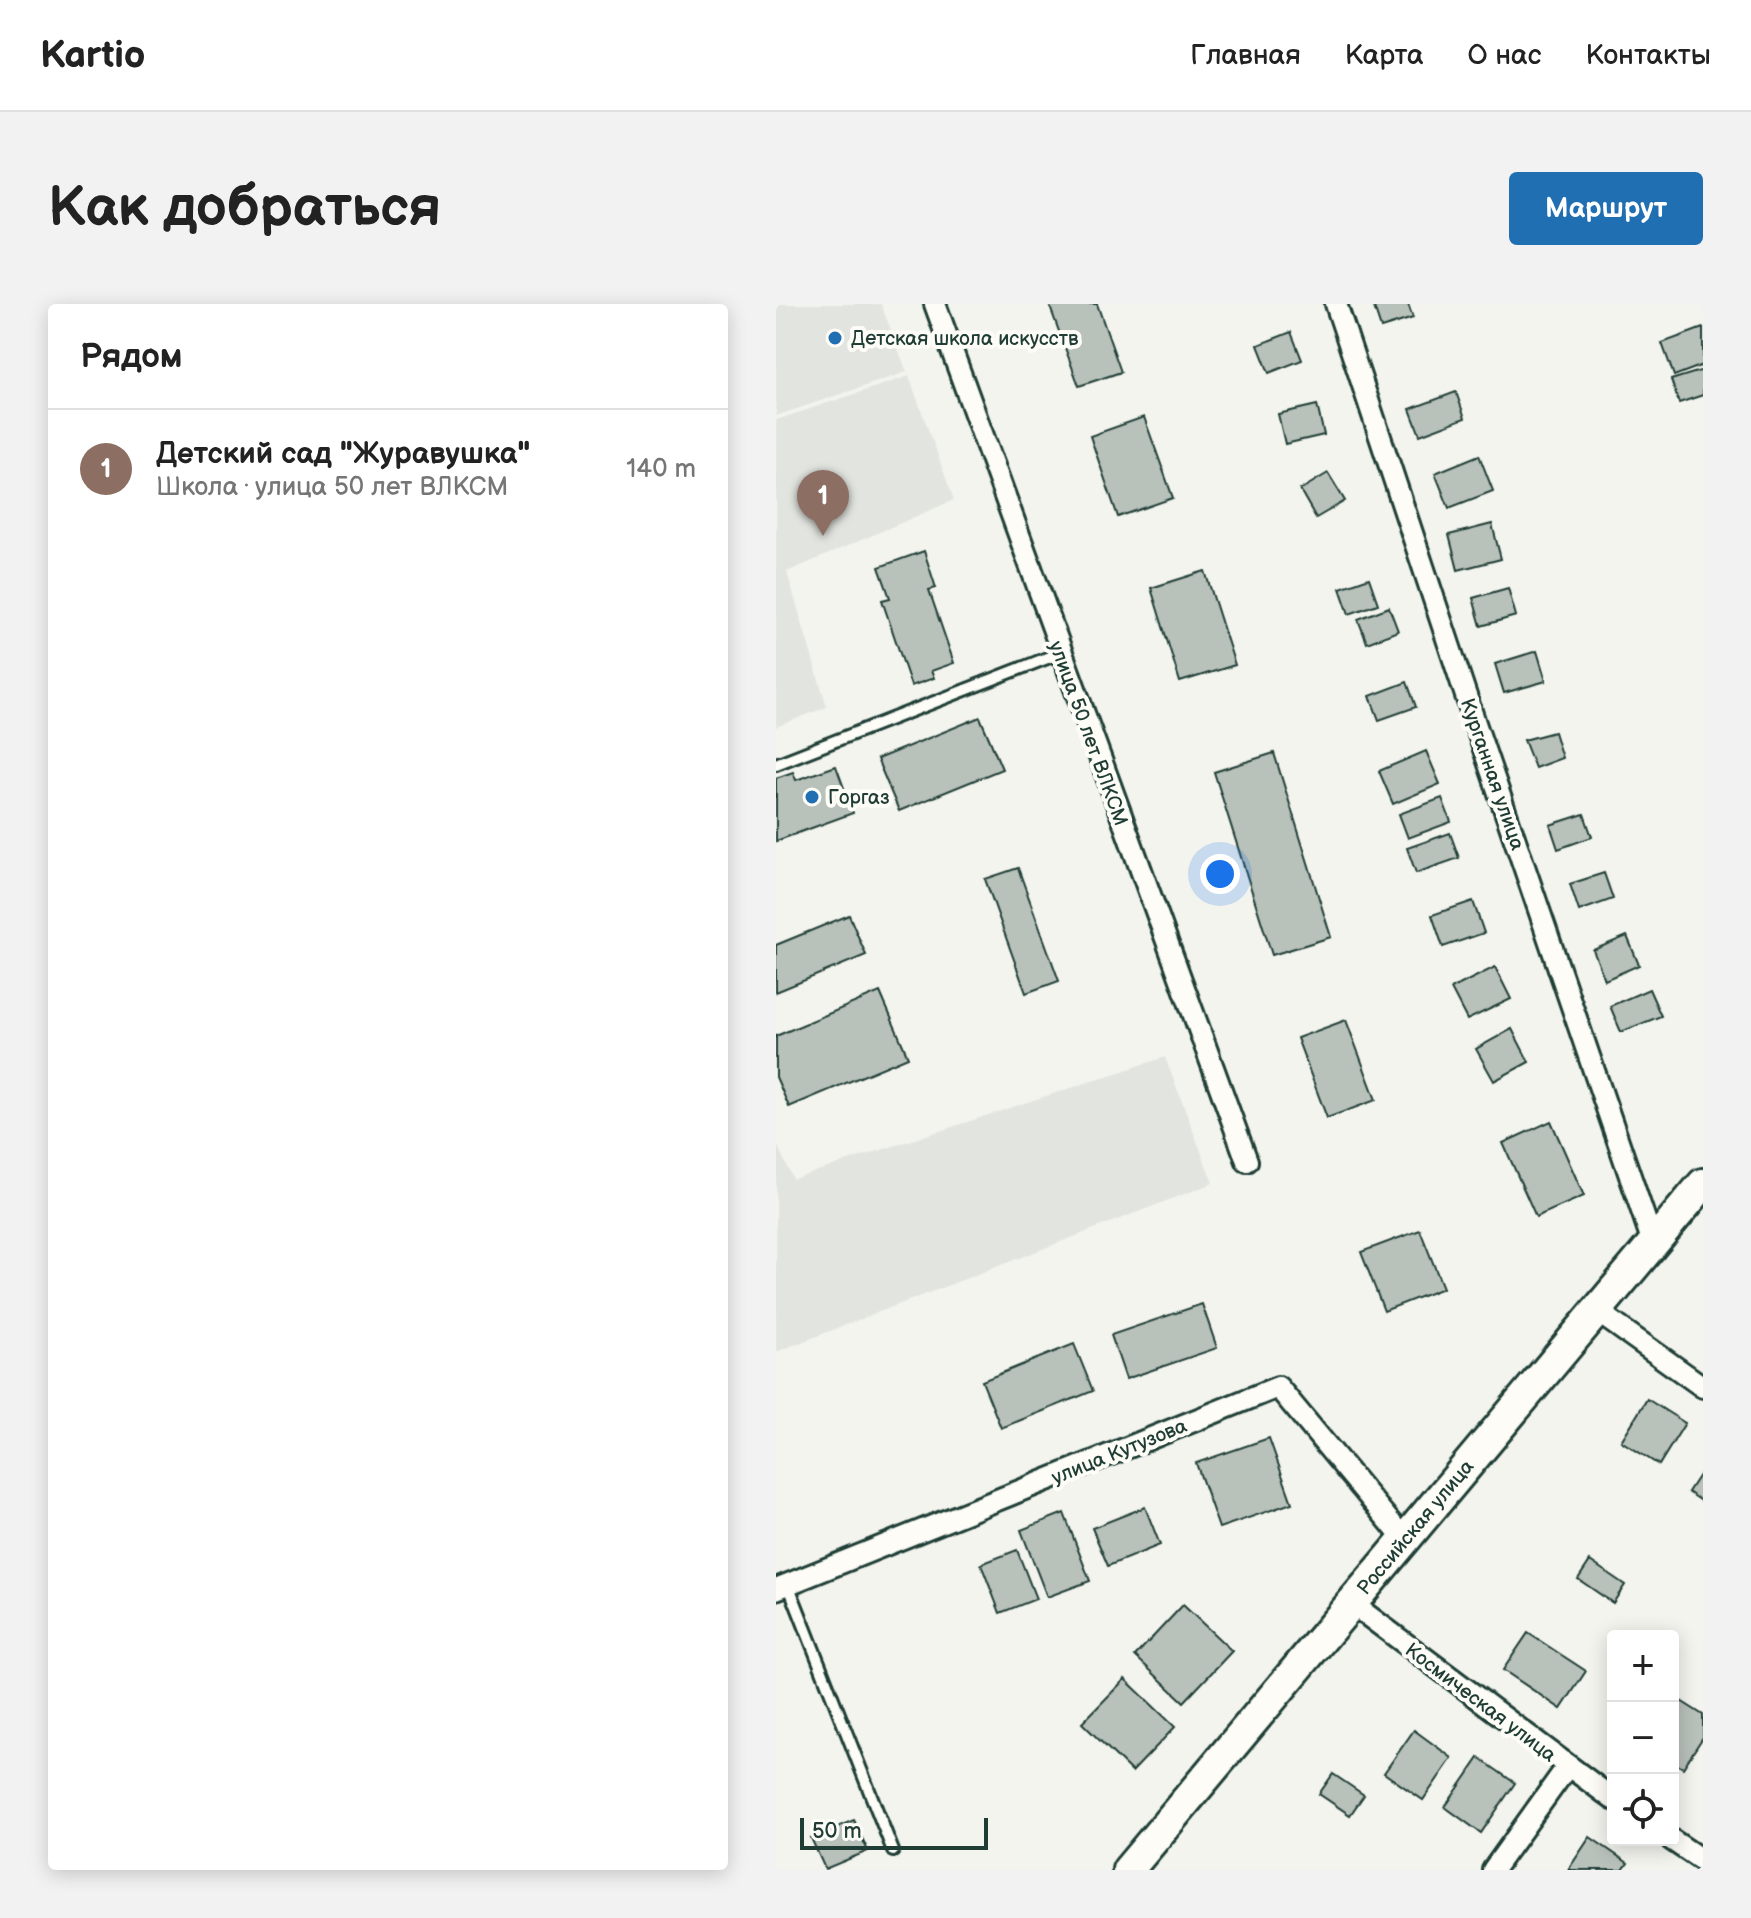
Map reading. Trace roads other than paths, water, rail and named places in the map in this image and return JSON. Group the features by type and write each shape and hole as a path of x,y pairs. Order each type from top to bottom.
{"street":[{"name":"улица 50 лет ВЛКСМ","path":"935,304 1247,1161"},
{"name":"Курганная улица","path":"1336,304 1653,1243"},
{"name":"Российская улица","path":"1128,1870 1703,1184"},
{"path":"1598,1312 1703,1387"},
{"name":"улица Кутузова","path":"782,1586 1278,1387 1404,1539"},
{"name":"Космическая улица","path":"1351,1603 1607,1795"},
{"path":"1493,1870 1567,1767"},
{"path":"1679,1845 1703,1861"}],"lane":[{"path":"776,764 1060,653"},
{"path":"782,1586 893,1851"}],"place":[{"name":"Детская школа искусств","path":"835,338"},
{"name":"Детский сад \"Журавушка\"","path":"823,536"},
{"name":"Горгаз","path":"812,797"}]}
